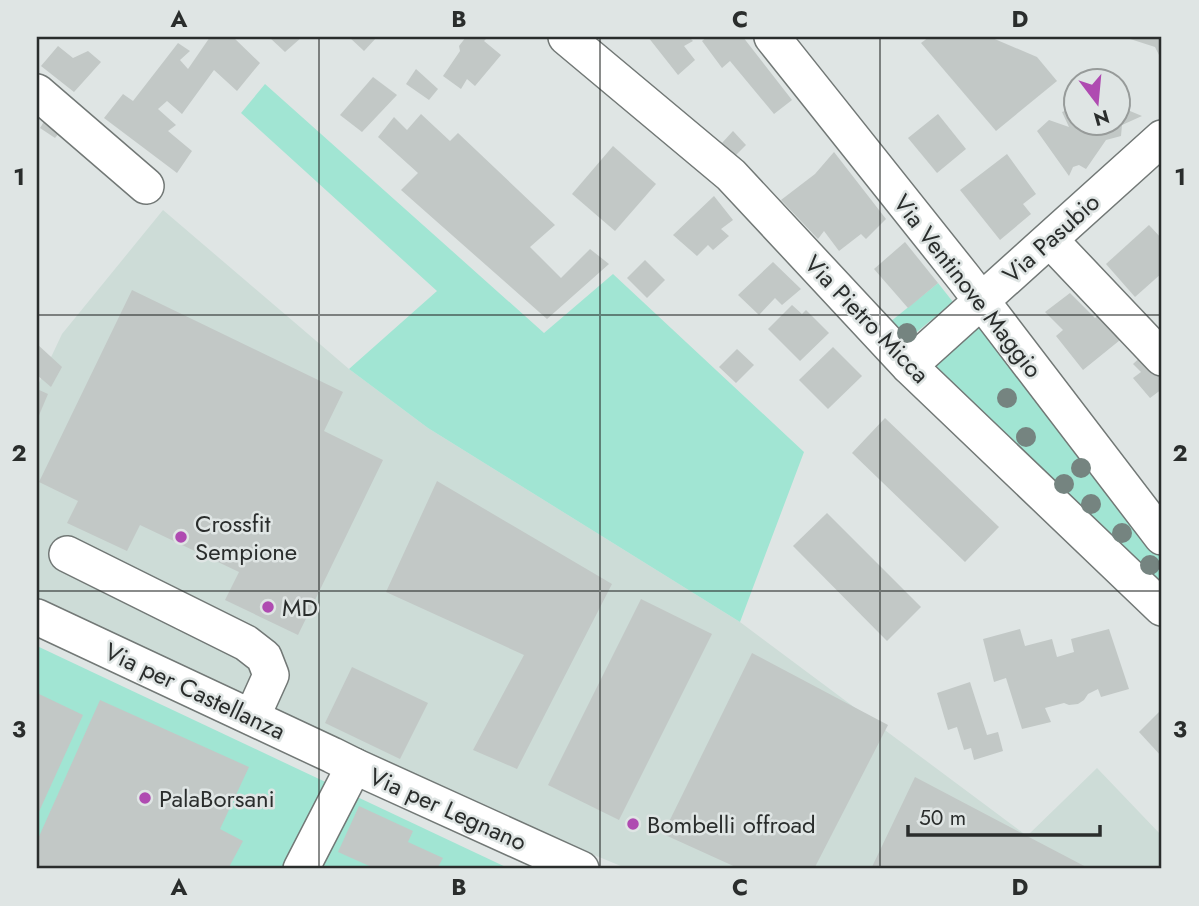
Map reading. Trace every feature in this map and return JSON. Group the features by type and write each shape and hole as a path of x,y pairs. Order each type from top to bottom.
{"street":[{"name":"Via Pietro Micca","path":"566,37 731,175 909,366 1162,608"},
{"name":"Via Ventinove Maggio","path":"772,37 981,301 1162,537"},
{"path":"37,92 146,186"},
{"name":"Via Pasubio","path":"909,366 1162,138"},
{"path":"1050,240 1162,358"},
{"path":"67,554 246,643 264,657 271,675 252,718"},
{"name":"Via per Castellanza","path":"37,617 354,766"},
{"path":"301,869 354,766"},
{"name":"Via per Legnano","path":"354,766 580,869"}],"shaded area":[{"path":"163,210 349,369 428,428 740,622 1027,836 1097,768 1162,836 1162,869 628,869 360,758 37,603 37,387 62,334"}],"green space":[{"path":"265,84 544,333 613,274 804,452 740,622 428,428 349,369 437,291 241,113"},
{"path":"938,283 953,302 906,341 890,322"},
{"path":"979,318 1162,554 1162,594 929,364"},
{"path":"37,646 510,869 37,869"}],"building":[{"path":"210,37 233,37 260,63 237,91 214,70 182,114 167,101 158,109 176,125 168,131 192,151 177,173 104,118 123,94 133,101 178,43 190,51 180,60 188,69"},
{"path":"269,37 302,37 285,52"},
{"path":"349,37 377,37 364,51"},
{"path":"466,37 488,37 484,41 501,55 475,86 467,79 461,89 443,76"},
{"path":"648,37 689,37 693,41 684,46 695,60 678,75"},
{"path":"707,37 743,37 792,100 774,114 730,61 722,68 702,41"},
{"path":"929,37 990,37 1037,57 1057,81 996,131 921,43"},
{"path":"1124,37 1162,37 1162,61 1155,47"},
{"path":"58,46 73,58 88,51 101,62 74,92 41,66"},
{"path":"416,69 438,89 429,100 406,84"},
{"path":"373,77 397,95 362,132 340,115"},
{"path":"1132,112 1142,116 1132,120"},
{"path":"421,114 450,141 458,133 555,225 530,247 561,278 590,249 609,264 547,319 401,190 418,173 378,137 394,117 407,130"},
{"path":"938,114 966,149 937,173 908,138"},
{"path":"48,115 64,127 55,138 40,128"},
{"path":"1049,120 1062,125 1062,136 1121,136 1106,140 1086,169 1079,165 1073,167 1069,176 1037,131"},
{"path":"733,131 746,145 736,155 721,144"},
{"path":"613,146 656,184 615,231 572,194"},
{"path":"834,152 886,219 866,239 861,234 839,251 824,231 818,239 781,200 815,174"},
{"path":"1007,154 1036,194 1023,204 1031,214 1000,240 960,190"},
{"path":"714,196 733,220 721,229 729,236 713,250 708,245 697,256 673,235"},
{"path":"1149,225 1162,239 1162,273 1135,297 1106,264"},
{"path":"905,242 938,283 908,308 874,269"},
{"path":"645,260 665,280 647,298 627,278"},
{"path":"773,262 801,289 782,305 775,298 759,315 738,295"},
{"path":"132,290 343,392 324,431 383,460 298,635 225,600 239,572 140,525 127,551 67,523 78,501 39,482"},
{"path":"1070,293 1095,318 1103,311 1125,336 1083,370 1056,336 1063,330 1045,312"},
{"path":"792,305 802,314 806,310 829,333 800,361 768,329"},
{"path":"37,344 62,367 51,387 37,375"},
{"path":"833,347 862,376 828,409 799,380"},
{"path":"737,349 754,365 736,383 719,367"},
{"path":"1146,352 1162,369 1162,389 1150,398 1133,378 1141,372 1133,364"},
{"path":"37,389 48,394 37,420"},
{"path":"885,418 999,527 965,562 852,453"},
{"path":"437,481 612,584 517,769 473,750 524,655 386,592"},
{"path":"827,513 921,607 887,641 793,546"},
{"path":"641,599 712,634 619,820 548,785"},
{"path":"1020,629 1025,646 1052,639 1057,657 1074,652 1071,639 1109,629 1129,689 1101,697 1098,689 1078,704 1064,703 1045,708 1051,722 1022,729 1006,678 994,682 983,639"},
{"path":"752,653 888,725 814,869 740,869 663,834"},
{"path":"352,667 428,703 400,759 325,723"},
{"path":"970,682 987,735 998,732 1003,751 974,760 971,748 964,750 957,727 948,730 937,693"},
{"path":"37,693 83,715 37,816"},
{"name":"PalaBorsani","path":"100,700 249,767 220,829 243,841 228,869 37,869 37,841"},
{"path":"1162,709 1162,757 1139,732"},
{"path":"915,777 1027,836 1090,869 871,869"},
{"path":"359,806 413,831 408,842 443,858 437,869 376,869 338,852"}],"place":[{"name":"Crossfit Sempione","path":"181,537"},
{"name":"MD","path":"268,607"},
{"name":"PalaBorsani","path":"145,798"},
{"name":"Bombelli offroad","path":"633,824"}]}
